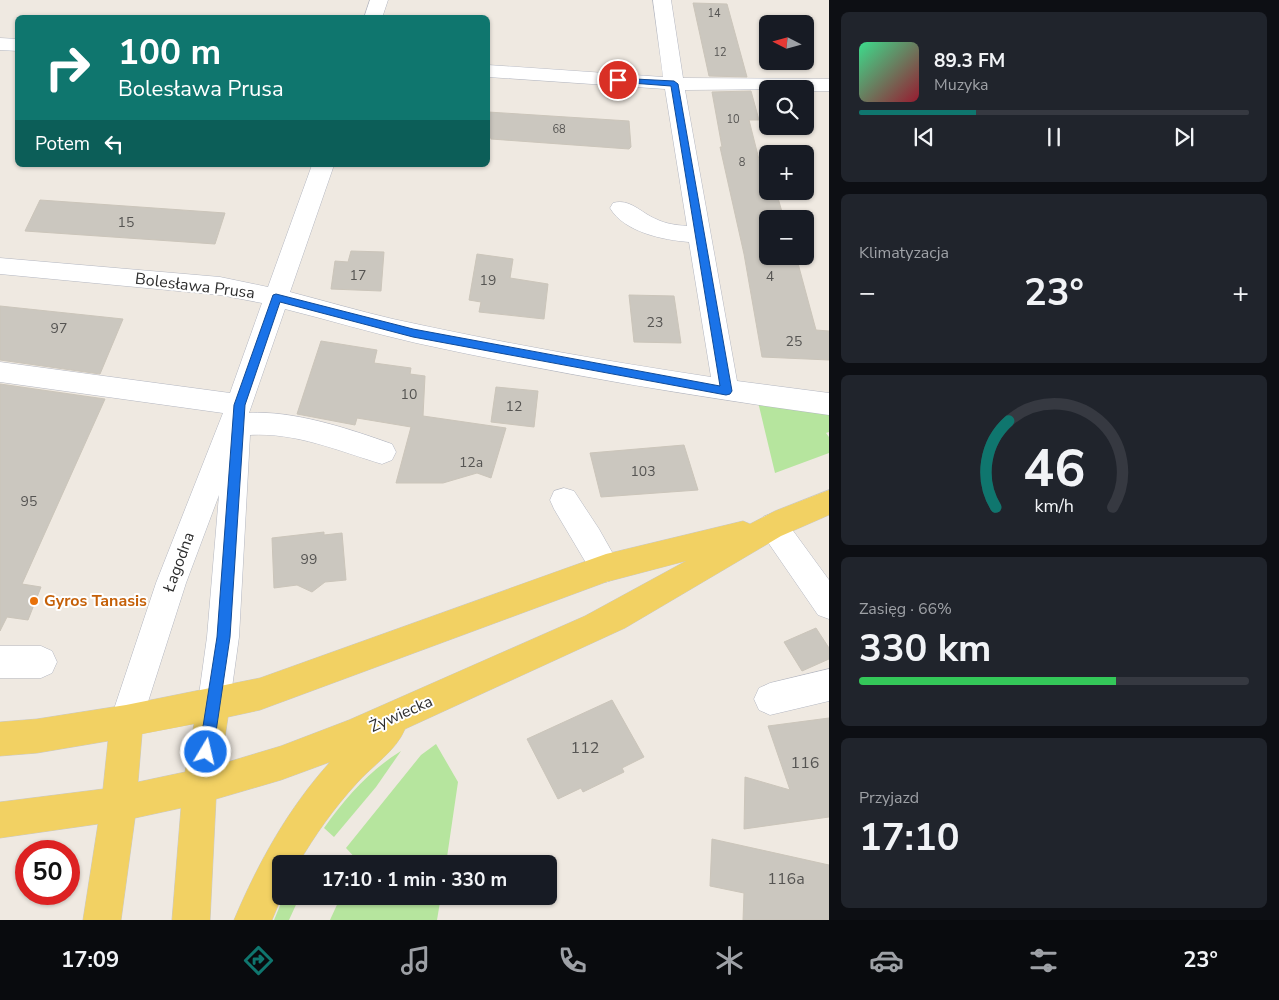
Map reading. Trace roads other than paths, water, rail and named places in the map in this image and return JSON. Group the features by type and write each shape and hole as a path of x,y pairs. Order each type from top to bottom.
{"main road":[{"name":"Żywiecka","path":"0,820 119,804 200,785 284,762 405,714 630,610 774,526 829,502"},
{"name":"Żywiecka","path":"0,739 37,736 126,721 273,689 606,568 774,526"},
{"name":"Łagodna","path":"191,920 200,785 214,702"},
{"path":"253,920 286,848 301,823 357,756 405,714"},
{"path":"102,920 119,804 126,721"}],"street":[{"path":"374,15 379,0"},
{"path":"662,0 674,84 726,391"},
{"path":"0,44 15,45"},
{"path":"490,72 674,84 829,86"},
{"name":"Łagodna","path":"126,721 171,583 238,415 321,167"},
{"path":"621,208 636,220 652,228 671,233 700,235"},
{"name":"Bolesława Prusa","path":"0,266 220,286 276,298 413,333 726,391 829,404"},
{"path":"0,372 238,415 267,423 292,426 382,452"},
{"name":"Łagodna","path":"214,702 224,637 238,415"},
{"path":"564,500 606,568"},
{"path":"774,526 829,605"},
{"path":"0,662 41,662"},
{"path":"770,698 829,685"}],"place":[{"name":"Gyros Tanasis","path":"34,601"}]}
